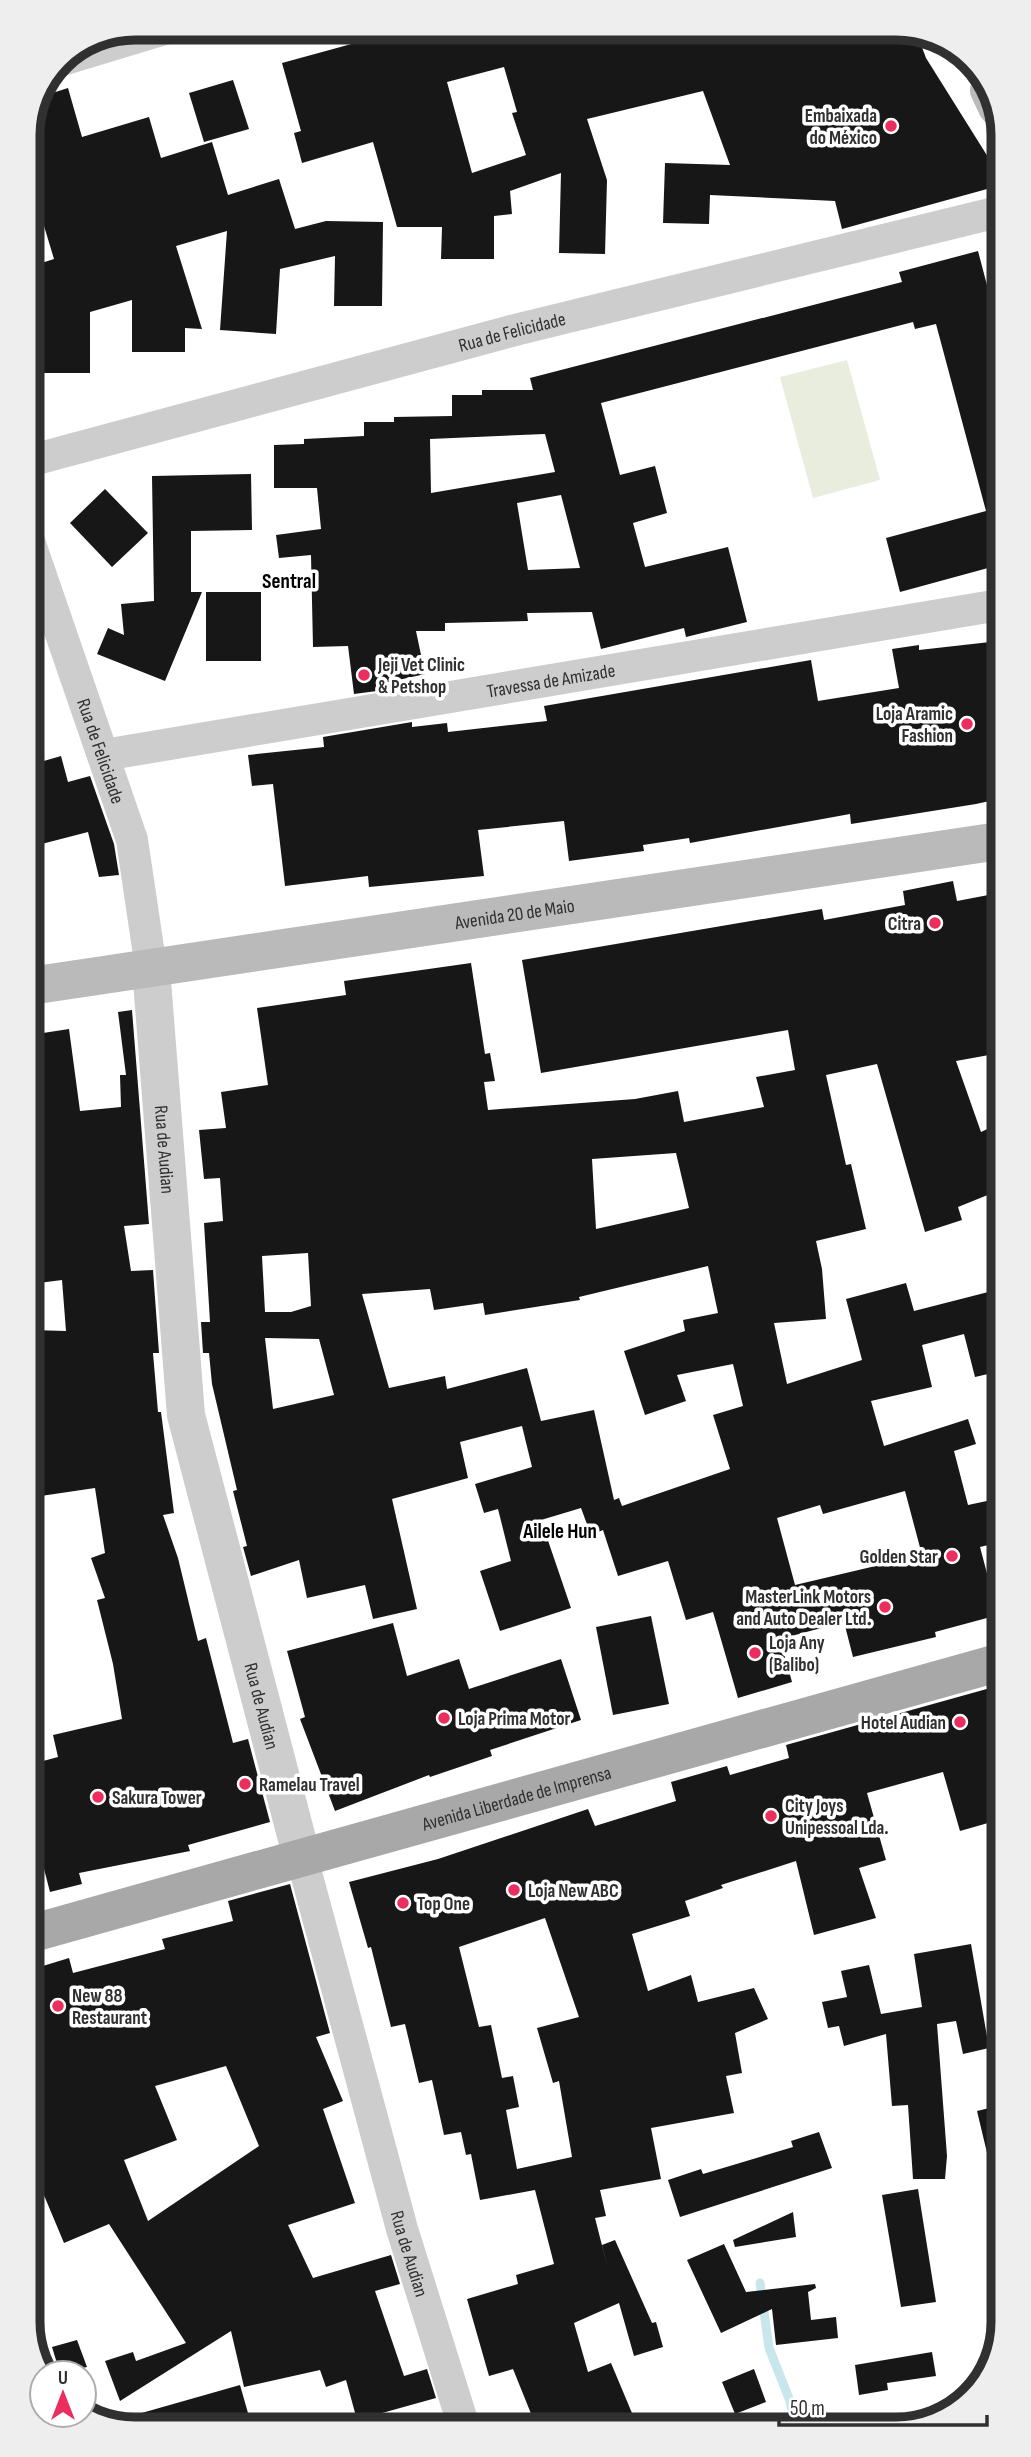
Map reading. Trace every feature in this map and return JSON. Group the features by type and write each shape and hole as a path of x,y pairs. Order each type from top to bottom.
{"main road":[{"name":"Avenida 20 de Maio","path":"40,985 991,842"},
{"name":"Avenida Liberdade de Imprensa","path":"40,1931 991,1665"}],"street":[{"path":"91,51 125,41"},
{"name":"Rua de Felicidade","path":"40,458 519,329 991,214"},
{"name":"Rua de Felicidade","path":"40,572 132,840 151,968"},
{"name":"Travessa de Amizade","path":"104,755 991,606"},
{"name":"Rua de Audian","path":"151,968 186,1415 402,2229 461,2417"}],"green space":[{"path":"847,360 880,480 813,498 780,377"}],"building":[{"path":"354,40 914,42 921,44 926,58 991,162 991,188 842,229 835,201 710,195 709,224 663,223 665,163 730,165 703,91 587,119 607,180 605,254 559,253 561,173 510,191 512,214 494,216 494,259 441,259 442,227 397,227 373,142 302,163 294,133 301,131 282,63 355,43","holes":["504,67 517,112 512,113 526,155 472,173 447,82"]},
{"path":"233,80 249,129 204,142 189,93"},
{"path":"68,88 82,137 149,117 161,158 212,142 228,195 279,179 295,229 326,221 383,222 382,306 334,306 335,256 280,269 276,334 220,330 227,231 176,246 202,329 185,328 185,352 132,352 132,300 90,312 90,373 40,373 40,263 54,259 40,213 40,129 50,94"},
{"path":"978,251 991,300 991,567 900,592 886,538 986,511 936,324 915,329 913,322 601,403 620,475 655,466 667,513 633,523 645,567 728,547 747,622 686,637 684,628 601,649 592,612 527,613 528,621 445,623 445,631 416,631 425,674 376,685 377,691 354,694 348,646 313,647 311,555 279,558 276,535 321,529 317,488 274,488 274,445 304,444 304,439 364,436 364,422 394,422 394,417 452,416 452,395 482,395 482,390 533,390 530,378 902,282 899,272","holes":["545,434 555,472 431,493 430,439","561,495 580,568 528,570 517,503"]},
{"path":"251,474 252,530 191,531 191,592 202,592 165,681 97,654 108,628 124,635 121,604 154,601 152,476"},
{"path":"105,489 148,533 112,567 70,523"},
{"path":"206,592 261,592 261,661 206,661"},
{"path":"991,642 991,801 851,824 850,814 690,843 689,838 643,845 644,851 569,861 564,821 478,830 484,876 369,887 368,876 285,886 273,784 252,786 248,755 324,747 323,737 412,722 412,727 447,723 448,732 547,721 544,706 811,660 818,701 899,688 892,649 919,645 919,650"},
{"path":"61,756 68,782 90,776 114,844 119,875 99,877 88,832 40,844 40,762"},
{"path":"953,881 957,901 991,895 991,1055 956,1061 981,1132 991,1127 991,1194 958,1207 962,1220 925,1232 877,1064 826,1075 846,1165 851,1164 866,1229 816,1241 822,1269 826,1319 774,1323 787,1384 862,1360 846,1299 906,1283 914,1311 991,1291 991,1373 975,1377 964,1334 922,1345 932,1387 871,1401 884,1446 968,1419 976,1444 954,1451 968,1505 991,1500 991,1544 980,1547 991,1589 991,1617 935,1632 936,1637 853,1657 844,1622 780,1639 792,1682 738,1698 713,1612 686,1620 668,1561 618,1576 603,1530 591,1535 581,1508 541,1520 571,1608 500,1631 480,1571 511,1561 498,1509 484,1513 475,1484 532,1467 522,1426 460,1442 468,1478 392,1499 417,1609 373,1619 365,1585 307,1598 299,1560 251,1576 243,1547 247,1546 233,1491 237,1490 212,1384 209,1353 203,1353 201,1322 210,1322 204,1223 223,1221 220,1178 204,1179 199,1130 226,1128 221,1092 268,1085 257,1008 346,995 344,981 471,963 485,1054 490,1053 495,1081 484,1082 488,1110 635,1099 678,1091 684,1122 764,1107 756,1077 795,1070 788,1030 541,1073 522,960 822,909 824,920 905,905 903,891","holes":["676,1153 689,1208 596,1229 592,1159","308,1253 311,1306 291,1312 265,1312 262,1256","708,1266 718,1313 683,1320 685,1331 624,1351 645,1415 686,1401 677,1375 733,1364 743,1406 713,1415 730,1469 622,1506 619,1498 614,1500 594,1410 541,1421 527,1368 447,1389 445,1376 389,1388 362,1294 430,1289 434,1310 483,1303 485,1315 580,1300 579,1297","265,1338 319,1339 334,1395 273,1409","905,1491 922,1555 795,1585 777,1518 820,1505 823,1514"]},
{"path":"132,1010 149,1224 124,1226 131,1271 153,1270 159,1353 153,1353 158,1412 161,1412 174,1513 163,1515 178,1558 198,1641 206,1638 233,1743 248,1739 270,1822 188,1845 190,1851 79,1873 82,1884 50,1892 40,1854 40,1762 58,1757 53,1735 122,1719 113,1664 97,1600 105,1598 91,1558 105,1553 95,1488 40,1496 40,1330 66,1331 62,1280 40,1283 40,1033 69,1029 80,1111 121,1107 120,1075 126,1075 118,1012"},
{"path":"651,1616 669,1704 613,1715 596,1627"},
{"path":"393,1623 407,1676 459,1659 469,1689 561,1659 581,1720 490,1750 492,1756 430,1777 429,1775 335,1811 300,1719 305,1717 287,1651"},
{"path":"991,1688 991,1822 960,1831 943,1772 867,1793 886,1860 859,1868 876,1918 814,1935 796,1861 721,1885 723,1888 685,1901 690,1916 632,1934 648,1991 691,1975 698,2002 754,1988 768,2019 735,2033 742,2073 726,2076 734,2113 651,2128 661,2179 600,2190 606,2216 595,2218 608,2269 602,2245 615,2240 652,2323 656,2322 663,2347 634,2356 619,2303 574,2323 588,2372 611,2363 634,2417 532,2417 513,2369 489,2376 467,2299 518,2284 516,2275 554,2264 535,2190 480,2200 471,2154 466,2155 461,2132 444,2135 432,2080 419,2083 405,2024 391,2027 371,1947 368,1948 349,1882 438,1859 588,1809 595,1826 676,1801 671,1782 727,1766 730,1775 789,1758 786,1745","holes":["545,1918 579,2017 537,2028 553,2083 559,2081 572,2157 517,2169 506,2110 519,2107 513,2076 502,2078 491,2025 479,2027 459,1947"]},
{"path":"290,1884 330,2033 316,2037 343,2101 323,2109 355,2203 288,2225 313,2278 391,2255 400,2284 375,2291 404,2376 427,2369 436,2398 368,2417 356,2417 346,2380 326,2387 320,2370 244,2387 231,2331 120,2401 105,2361 133,2352 136,2361 186,2343 109,2224 64,2243 40,2186 40,1967 69,1958 73,1973 165,1949 162,1939 233,1921 228,1901","holes":["226,2066 259,2146 148,2221 124,2160 177,2140 155,2086"]},
{"path":"971,1944 989,2048 963,2054 956,2021 937,2024 947,2156 945,2179 913,2179 908,2105 892,2106 886,2034 844,2046 839,2026 828,2028 822,2002 847,1997 841,1971 869,1965 881,2014 922,2007 914,1954"},
{"path":"991,2108 991,2169 977,2111"},
{"path":"819,2132 832,2168 680,2217 668,2180 701,2169 703,2174 793,2147 791,2141"},
{"path":"918,2189 936,2302 901,2307 882,2195"},
{"path":"793,2212 796,2237 735,2247 733,2240"},
{"path":"724,2244 746,2292 815,2284 816,2288 808,2292 811,2320 836,2317 838,2338 776,2345 772,2309 721,2333 687,2260"},
{"path":"77,2340 84,2359 56,2359 52,2347"},
{"path":"932,2352 936,2376 887,2383 888,2390 859,2395 855,2365"},
{"path":"754,2369 766,2402 735,2414 722,2382"},
{"path":"240,2385 248,2413 234,2417 128,2417"}],"waterway":[{"path":"760,2283 769,2348 793,2417"}],"place":[{"name":"Embaixada do México","path":"891,126"},
{"name":"Jeji Vet Clinic & Petshop","path":"364,675"},
{"name":"Loja Aramic Fashion","path":"967,724"},
{"name":"Citra","path":"935,923"},
{"name":"Golden Star","path":"952,1556"},
{"name":"MasterLink Motors and Auto Dealer Ltd.","path":"885,1607"},
{"name":"Loja Any (Balibo)","path":"755,1653"},
{"name":"Loja Prima Motor","path":"444,1718"},
{"name":"Hotel Audian","path":"960,1722"},
{"name":"Ramelau Travel","path":"245,1784"},
{"name":"Sakura Tower","path":"98,1797"},
{"name":"City Joys Unipessoal Lda.","path":"771,1816"},
{"name":"Loja New ABC","path":"514,1890"},
{"name":"Top One","path":"403,1903"},
{"name":"New 88 Restaurant","path":"58,2006"}],"district":[{"name":"Sentral","path":"289,581"},
{"name":"Ailele Hun","path":"560,1531"}]}
